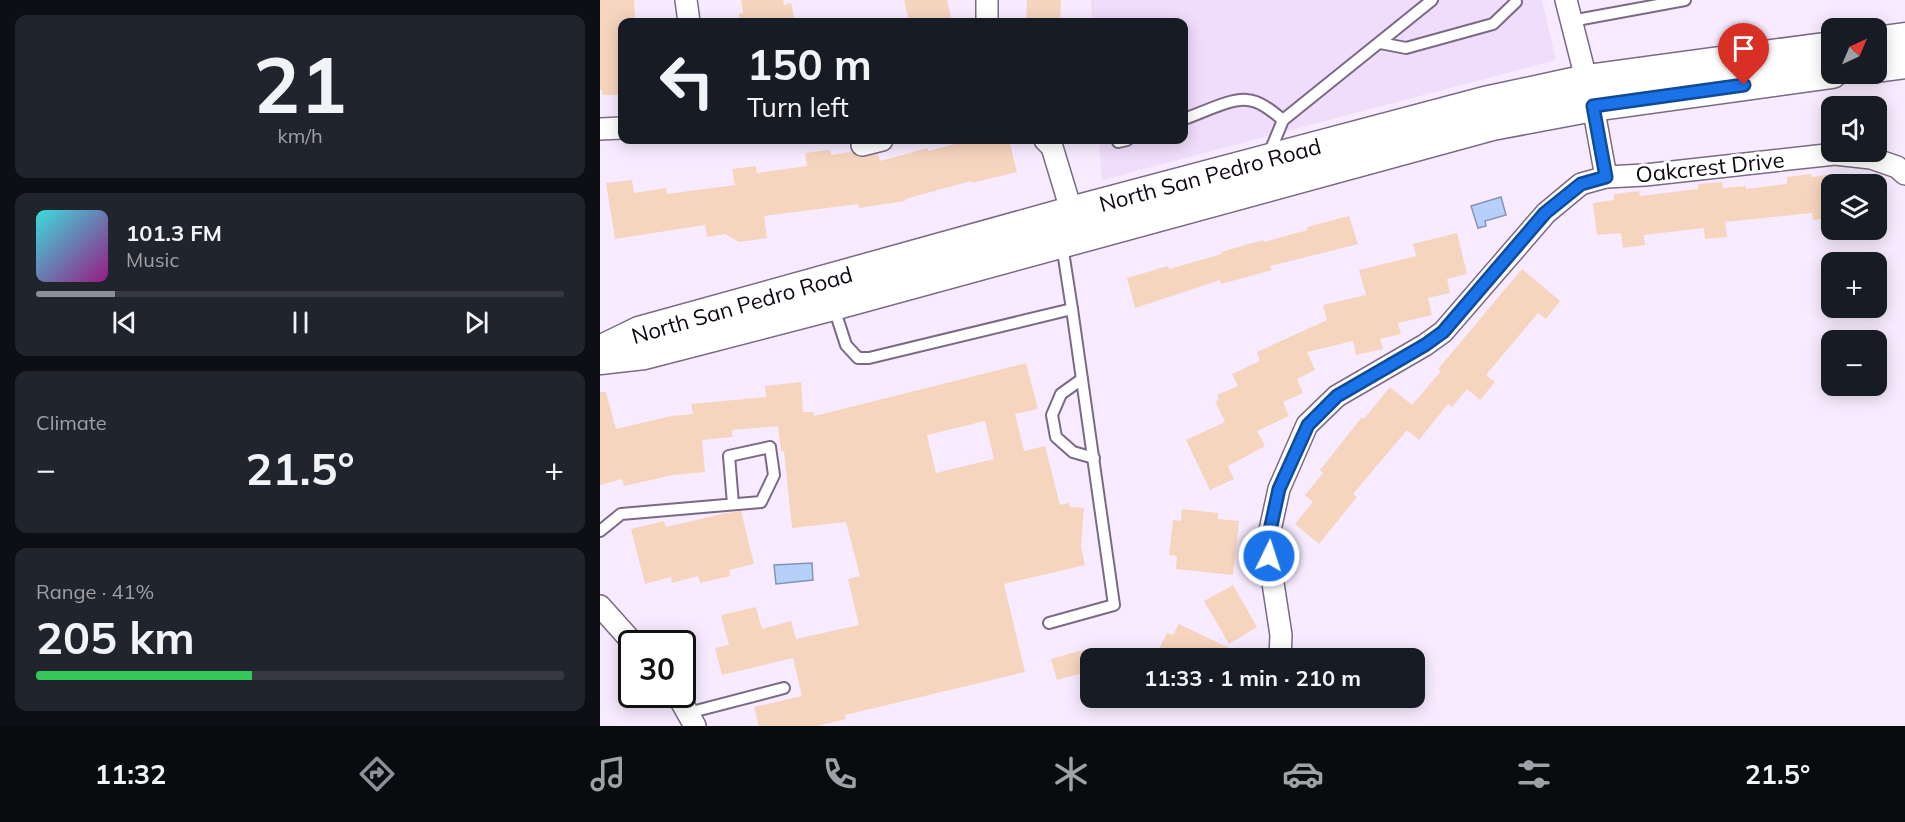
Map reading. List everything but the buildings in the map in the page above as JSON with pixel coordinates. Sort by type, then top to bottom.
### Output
[{"type":"main road","points":[[1887,40],[1905,38]]},
{"type":"main road","name":"North San Pedro Road","points":[[600,351],[639,332],[1071,231],[1492,125],[1590,93],[1821,49]]},
{"type":"main road","points":[[1887,65],[1905,63]]},
{"type":"main road","name":"North San Pedro Road","points":[[600,359],[644,354],[833,305],[1071,231],[1266,160],[1485,102],[1821,74]]},
{"type":"street","points":[[686,0],[688,18]]},
{"type":"street","points":[[987,0],[987,18]]},
{"type":"street","points":[[1566,0],[1590,93],[1606,177]]},
{"type":"street","points":[[600,129],[618,128]]},
{"type":"street","points":[[1049,144],[1052,147],[1071,231]]},
{"type":"street","name":"Oakcrest Drive","points":[[1280,648],[1281,635],[1267,544],[1279,489],[1308,425],[1337,396],[1425,345],[1443,332],[1545,213],[1581,184],[1606,177],[1645,175],[1834,154],[1871,158],[1897,167],[1905,174]]},
{"type":"street","points":[[600,606],[621,630]]},
{"type":"lane","points":[[1266,160],[1283,120],[1432,0]]},
{"type":"lane","points":[[1571,21],[1685,0]]},
{"type":"lane","points":[[1380,43],[1406,48],[1493,24],[1518,1]]},
{"type":"lane","points":[[1188,118],[1235,101],[1247,100],[1266,107],[1283,120]]},
{"type":"lane","points":[[1049,623],[1114,605],[1072,309],[1071,231]]},
{"type":"lane","points":[[833,305],[846,345],[858,358],[869,358],[1072,309]]},
{"type":"lane","points":[[1082,379],[1061,394],[1052,415],[1056,437],[1073,452],[1094,458]]},
{"type":"lane","points":[[600,531],[621,514],[733,504],[761,501],[774,475],[770,447],[729,456],[733,504]]},
{"type":"lane","points":[[687,711],[784,688]]},
{"type":"shaded area","points":[[1091,0],[1542,0],[1556,60],[1102,180],[1099,144],[1188,144],[1188,18],[1092,18]]},
{"type":"water","points":[[1501,197],[1506,215],[1485,221],[1486,226],[1478,228],[1471,206]]},
{"type":"water","points":[[812,563],[813,580],[776,584],[774,565]]},
{"type":"route","points":[[1269,556],[1267,544],[1279,489],[1308,425],[1337,396],[1425,345],[1443,332],[1545,213],[1581,184],[1606,177],[1593,106],[1744,85]]}]
